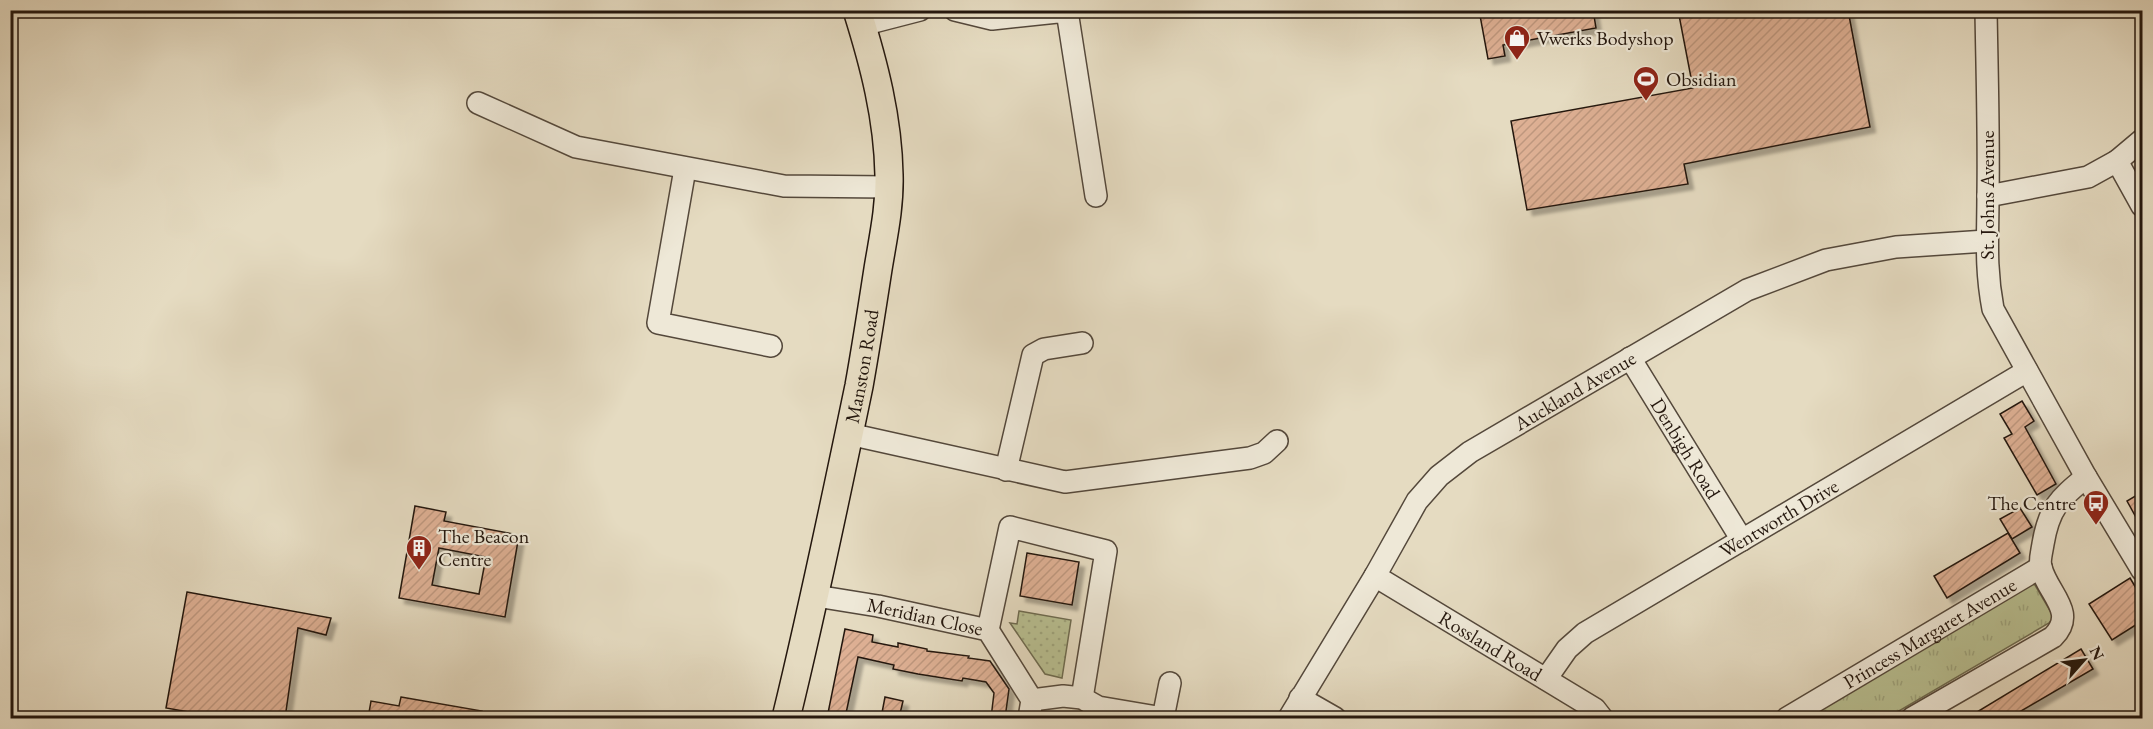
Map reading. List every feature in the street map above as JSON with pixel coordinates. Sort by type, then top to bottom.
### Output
[{"type":"main road","name":"Manston Road","points":[[786,718],[816,596],[869,335],[888,207],[889,187],[883,111],[877,79],[860,18]]},
{"type":"street","points":[[860,18],[920,10]]},
{"type":"street","points":[[955,10],[992,20],[1067,11],[1096,195]]},
{"type":"street","name":"St. Johns Avenue","points":[[1986,10],[1988,196],[1986,241],[1987,280],[1993,309],[2086,477],[2142,570]]},
{"type":"street","points":[[478,103],[576,147],[784,186],[889,187]]},
{"type":"street","points":[[1988,196],[2088,177],[2117,161],[2142,140]]},
{"type":"street","points":[[2117,161],[2142,206]]},
{"type":"street","points":[[685,169],[658,323],[771,346]]},
{"type":"street","name":"Auckland Avenue","points":[[1289,718],[1375,576],[1417,501],[1439,476],[1470,452],[1747,290],[1800,268],[1826,260],[1896,247],[1986,241]]},
{"type":"street","points":[[1006,470],[1034,355],[1044,349],[1082,343]]},
{"type":"street","name":"Denbigh Road","points":[[1630,358],[1742,540]]},
{"type":"street","name":"Wentworth Drive","points":[[1546,679],[1567,649],[1585,633],[2027,371]]},
{"type":"street","points":[[849,434],[1065,482],[1250,458],[1264,453],[1277,441]]},
{"type":"street","points":[[1912,718],[2053,637],[2061,629],[2063,622],[2059,602],[2041,567],[2045,530],[2050,514],[2059,501],[2086,477]]},
{"type":"street","points":[[988,630],[1010,526],[1106,551],[1082,698]]},
{"type":"street","name":"Princess Margaret Avenue","points":[[1787,718],[2041,567]]},
{"type":"street","name":"Rossland Road","points":[[1375,576],[1595,709],[1602,718]]},
{"type":"street","name":"Meridian Close","points":[[816,596],[879,606],[988,630],[1030,709],[1063,696],[1082,698],[1098,706],[1163,718],[1170,682]]},
{"type":"street","points":[[1300,699],[1335,718]]},
{"type":"green space","points":[[2031,583],[2035,585],[2052,614],[2053,618],[2049,623],[1887,718],[1794,718]]},
{"type":"green space","points":[[1019,611],[1071,620],[1062,678],[1045,674],[1010,623],[1017,624]]},
{"type":"building","points":[[1479,10],[1593,10],[1596,28],[1503,45],[1505,56],[1488,59]]},
{"type":"building","points":[[1678,10],[1848,10],[1870,127],[1684,164],[1688,184],[1527,210],[1511,121],[1693,88]]},
{"type":"building","points":[[2022,401],[2034,421],[2025,427],[2056,484],[2037,495],[2004,438],[2012,434],[2000,414]]},
{"type":"building","points":[[2142,492],[2142,528],[2127,501]]},
{"type":"building","name":"The Beacon Centre","points":[[415,506],[446,512],[444,521],[519,535],[505,617],[399,598]],"holes":[[[439,548],[486,557],[479,594],[432,585]]]},
{"type":"building","points":[[2020,508],[2032,527],[2012,539],[2000,519]]},
{"type":"building","points":[[2008,533],[2020,553],[1947,598],[1934,576]]},
{"type":"building","points":[[1027,553],[1079,562],[1072,605],[1020,596]]},
{"type":"building","points":[[2130,578],[2142,598],[2142,621],[2112,640],[2089,604]]},
{"type":"building","points":[[187,592],[331,618],[326,635],[298,628],[285,718],[223,718],[166,708]]},
{"type":"building","points":[[845,629],[873,635],[872,642],[898,647],[898,643],[927,649],[927,651],[990,661],[1009,689],[1005,718],[991,718],[994,693],[986,682],[963,678],[962,681],[918,674],[893,669],[894,665],[858,657],[845,718],[827,718]]},
{"type":"building","points":[[2081,649],[2093,669],[2009,718],[1967,718]]},
{"type":"building","points":[[401,697],[482,711],[481,718],[368,718],[371,701],[399,706]]},
{"type":"building","points":[[885,697],[903,701],[899,718],[881,718]]},
{"type":"place","name":"Vwerks Bodyshop","points":[[1517,61]]},
{"type":"place","name":"Obsidian","points":[[1646,102]]},
{"type":"place","name":"The Centre","points":[[2096,526]]},
{"type":"place","name":"The Beacon Centre","points":[[419,571]]}]
